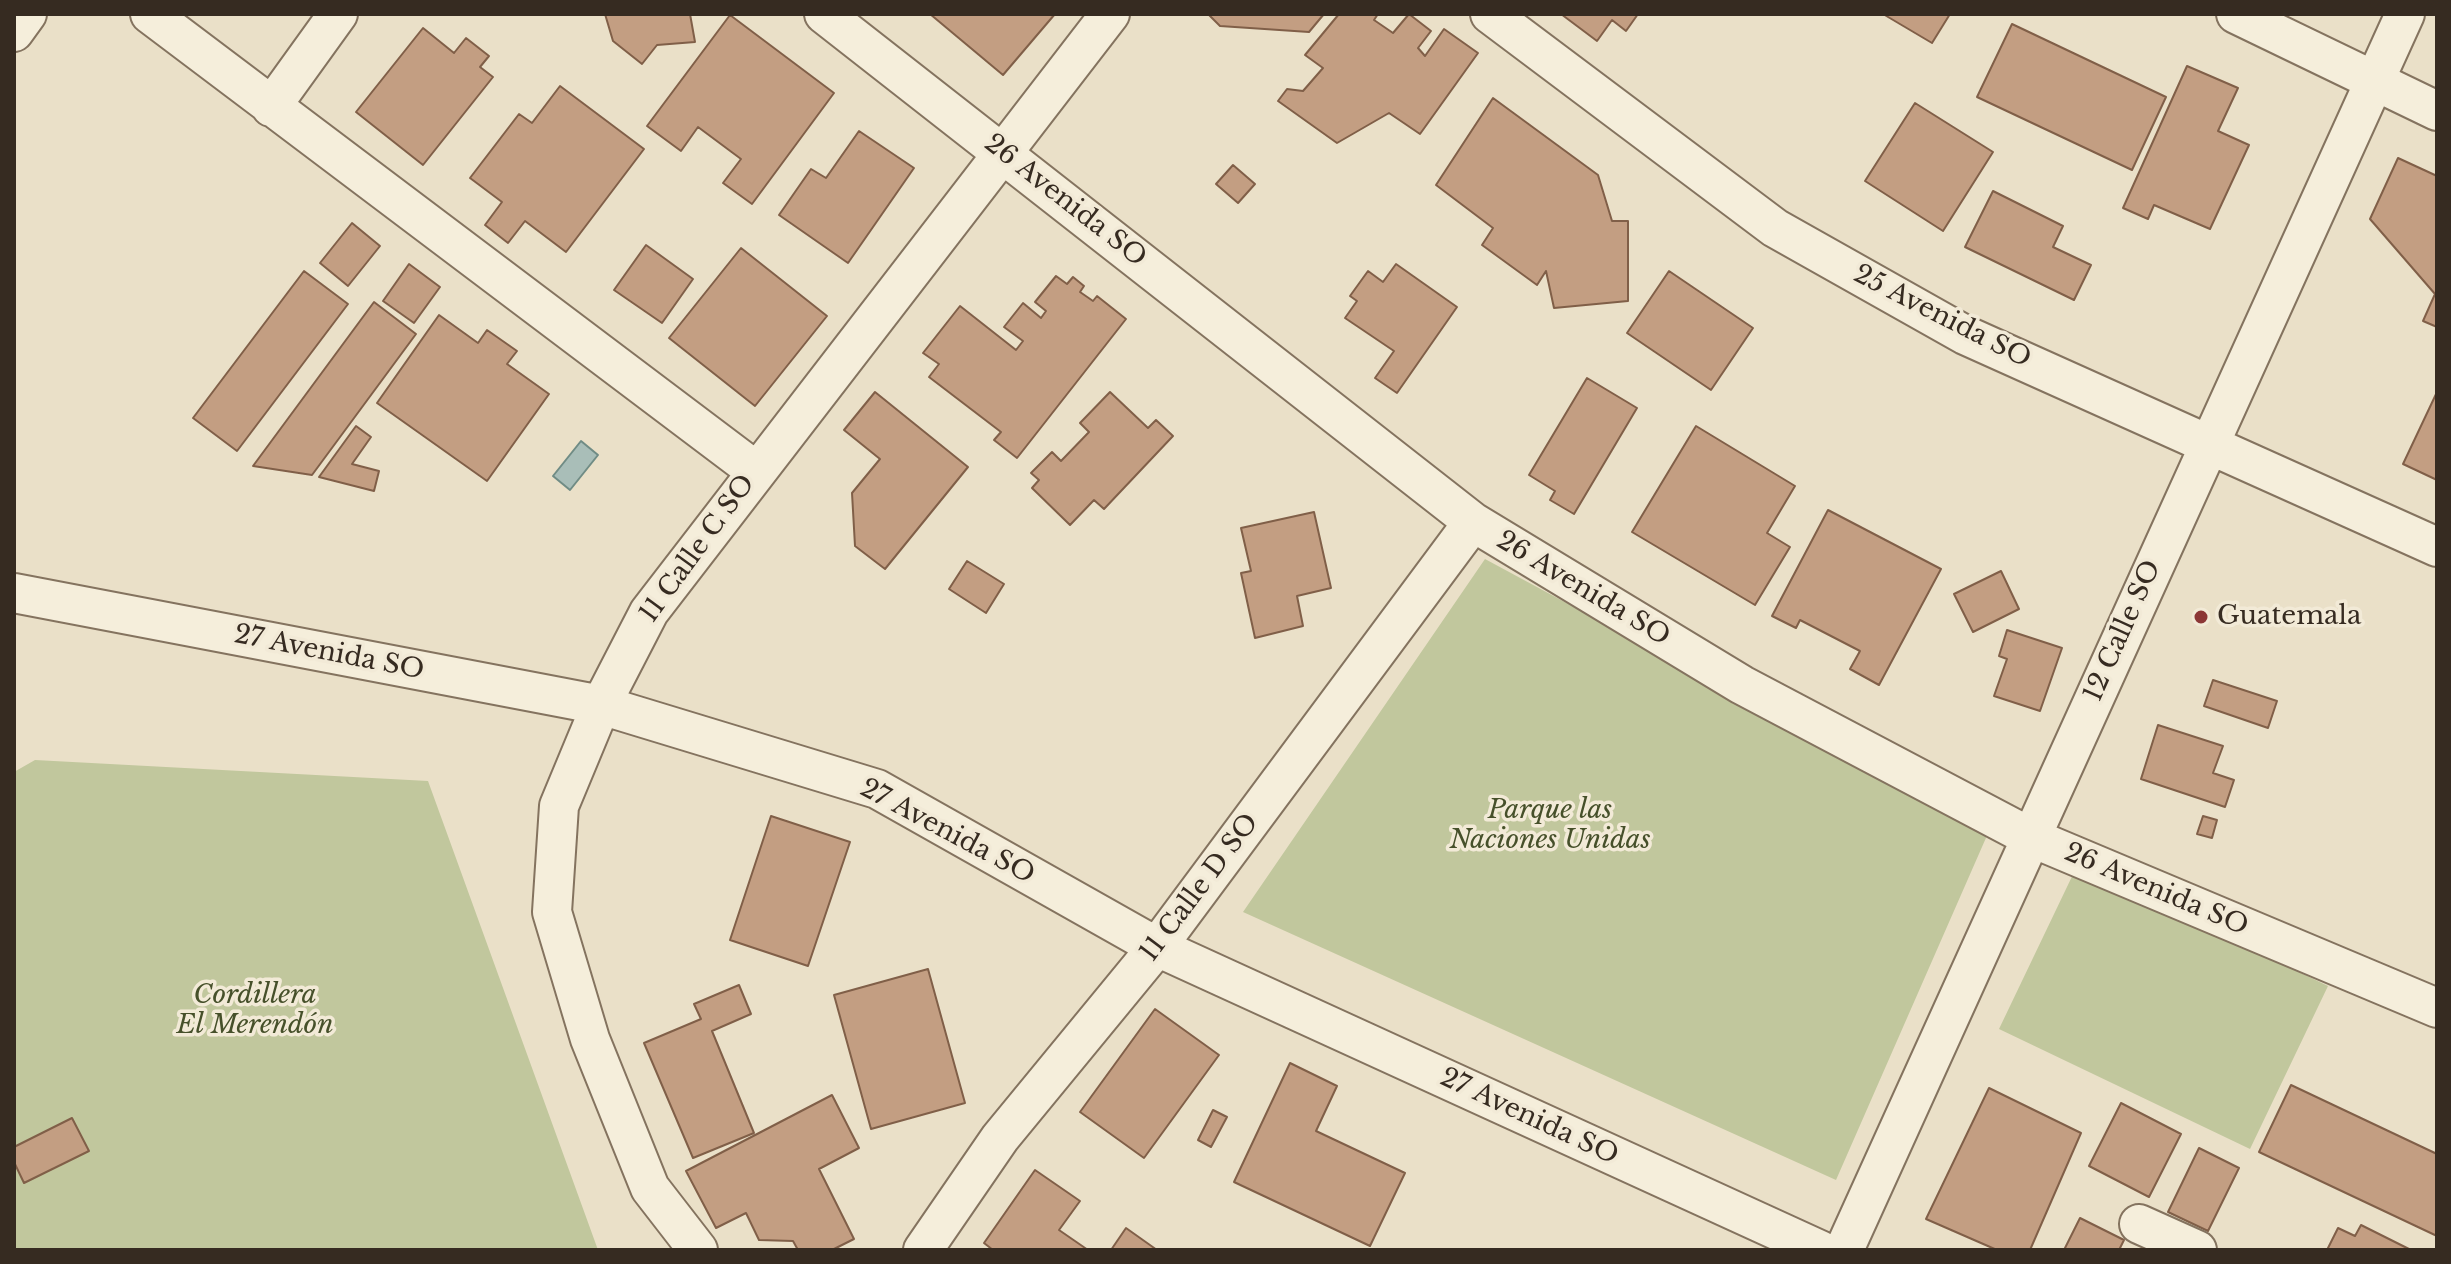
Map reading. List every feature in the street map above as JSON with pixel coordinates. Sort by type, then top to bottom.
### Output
[{"type":"street","points":[[14,32],[27,14]]},
{"type":"street","points":[[150,14],[756,471]]},
{"type":"street","points":[[271,107],[338,14]]},
{"type":"street","name":"26 Avenida SO","points":[[824,14],[1473,522],[1742,685],[2030,837],[2437,1008]]},
{"type":"street","name":"11 Calle C SO","points":[[698,1250],[650,1188],[590,1039],[552,912],[559,806],[601,705],[649,612],[1110,14]]},
{"type":"street","name":"25 Avenida SO","points":[[1490,14],[1775,228],[1965,335],[2437,547]]},
{"type":"street","points":[[2236,14],[2437,111]]},
{"type":"street","name":"12 Calle SO","points":[[1844,1250],[2405,14]]},
{"type":"street","name":"11 Calle D SO","points":[[923,1250],[1000,1138],[1157,947],[1473,522]]},
{"type":"street","name":"27 Avenida SO","points":[[14,593],[601,705],[877,789],[1157,947],[1820,1250]]},
{"type":"street","points":[[2139,1224],[2197,1250]]},
{"type":"green space","name":"Parque las Naciones Unidas","points":[[1485,559],[1989,831],[1836,1180],[1243,912]]},
{"type":"green space","name":"Cordillera El Merendón","points":[[35,760],[428,781],[598,1250],[14,1250],[14,772]]},
{"type":"green space","points":[[2077,866],[2328,986],[2250,1149],[1999,1029]]},
{"type":"water","points":[[581,441],[598,455],[570,490],[553,476]]},
{"type":"building","points":[[605,14],[690,14],[695,42],[657,45],[642,64],[613,41]]},
{"type":"building","points":[[930,14],[1055,14],[1003,75]]},
{"type":"building","points":[[1208,14],[1324,14],[1309,32],[1220,26]]},
{"type":"building","points":[[1339,14],[1378,14],[1374,20],[1393,33],[1409,14],[1431,31],[1418,48],[1425,56],[1444,29],[1478,53],[1420,134],[1389,113],[1337,143],[1278,101],[1287,89],[1303,91],[1323,68],[1305,55]]},
{"type":"building","points":[[1561,14],[1638,14],[1626,31],[1612,20],[1597,41]]},
{"type":"building","points":[[1883,14],[1950,14],[1932,43]]},
{"type":"building","points":[[730,15],[834,93],[752,204],[723,183],[741,159],[698,127],[681,151],[647,126]]},
{"type":"building","points":[[2012,24],[2166,97],[2132,170],[1977,97]]},
{"type":"building","points":[[423,28],[454,53],[466,38],[489,56],[480,67],[493,77],[423,165],[356,112]]},
{"type":"building","points":[[2187,66],[2238,88],[2218,131],[2249,145],[2210,229],[2154,205],[2148,219],[2123,208]]},
{"type":"building","points":[[560,86],[644,149],[566,252],[525,221],[508,243],[485,225],[502,202],[470,178],[519,114],[532,123]]},
{"type":"building","points":[[1493,98],[1598,175],[1612,221],[1628,221],[1628,301],[1554,308],[1546,271],[1537,285],[1482,245],[1493,228],[1436,185]]},
{"type":"building","points":[[1915,103],[1993,152],[1943,231],[1865,181]]},
{"type":"building","points":[[859,131],[914,168],[848,263],[779,215],[811,169],[826,178]]},
{"type":"building","points":[[2398,158],[2437,176],[2437,327],[2423,321],[2435,294],[2370,219]]},
{"type":"building","points":[[1233,165],[1255,184],[1238,203],[1216,184]]},
{"type":"building","points":[[1993,191],[2063,226],[2053,247],[2091,265],[2074,300],[1965,247]]},
{"type":"building","points":[[352,223],[380,246],[348,286],[320,263]]},
{"type":"building","points":[[646,245],[693,279],[662,323],[614,290]]},
{"type":"building","points":[[741,248],[827,316],[755,406],[669,338]]},
{"type":"building","points":[[409,264],[440,287],[414,323],[383,301]]},
{"type":"building","points":[[1396,264],[1457,307],[1397,393],[1375,378],[1394,351],[1345,318],[1357,301],[1350,296],[1368,271],[1383,282]]},
{"type":"building","points":[[304,271],[348,304],[237,451],[193,418]]},
{"type":"building","points":[[1669,271],[1753,328],[1711,390],[1627,333]]},
{"type":"building","points":[[1056,276],[1067,284],[1073,277],[1084,286],[1080,292],[1093,301],[1097,296],[1126,319],[1017,458],[994,440],[1001,432],[929,377],[939,364],[923,353],[960,306],[1016,350],[1023,341],[1004,327],[1023,303],[1041,318],[1046,311],[1035,302]]},
{"type":"building","points":[[374,302],[416,334],[312,475],[253,466]]},
{"type":"building","points":[[439,315],[478,343],[487,330],[517,351],[507,364],[549,394],[487,481],[377,403]]},
{"type":"building","points":[[1587,378],[1637,408],[1574,514],[1550,500],[1555,491],[1529,475]]},
{"type":"building","points":[[875,392],[968,467],[885,569],[855,546],[852,493],[880,459],[844,430]]},
{"type":"building","points":[[1110,392],[1148,428],[1156,420],[1173,436],[1104,509],[1094,500],[1070,525],[1032,488],[1039,480],[1031,473],[1052,452],[1061,461],[1089,432],[1080,423]]},
{"type":"building","points":[[2437,392],[2437,480],[2403,464]]},
{"type":"building","points":[[356,426],[371,437],[352,464],[379,471],[374,491],[319,477]]},
{"type":"building","points":[[1696,426],[1795,486],[1767,533],[1790,547],[1755,605],[1632,532]]},
{"type":"building","points":[[1828,510],[1941,569],[1879,685],[1850,669],[1860,651],[1800,620],[1796,628],[1772,616]]},
{"type":"building","points":[[1314,512],[1331,588],[1297,596],[1303,626],[1255,638],[1241,573],[1251,571],[1241,528]]},
{"type":"building","points":[[967,561],[1004,584],[986,613],[949,589]]},
{"type":"building","points":[[2001,571],[2019,609],[1973,632],[1954,594]]},
{"type":"building","points":[[2007,630],[2062,648],[2040,711],[1994,696],[2007,659],[1999,656]]},
{"type":"building","points":[[2213,680],[2277,701],[2268,728],[2204,706]]},
{"type":"building","points":[[2158,725],[2223,746],[2213,773],[2234,780],[2225,807],[2141,779]]},
{"type":"building","points":[[771,816],[850,842],[808,966],[730,940]]},
{"type":"building","points":[[2203,816],[2217,820],[2212,838],[2197,834]]},
{"type":"building","points":[[928,969],[965,1103],[871,1129],[834,995]]},
{"type":"building","points":[[739,985],[751,1014],[712,1031],[754,1133],[693,1158],[644,1043],[701,1019],[694,1004]]},
{"type":"building","points":[[1155,1009],[1219,1055],[1144,1158],[1080,1112]]},
{"type":"building","points":[[1290,1063],[1337,1086],[1316,1131],[1405,1173],[1370,1246],[1234,1182]]},
{"type":"building","points":[[2291,1085],[2437,1154],[2437,1236],[2259,1152]]},
{"type":"building","points":[[1989,1088],[2081,1133],[2030,1250],[1997,1250],[1926,1219]]},
{"type":"building","points":[[832,1095],[859,1148],[819,1169],[854,1239],[832,1250],[798,1250],[793,1241],[759,1240],[746,1213],[716,1228],[686,1171]]},
{"type":"building","points":[[2121,1103],[2181,1134],[2149,1197],[2089,1166]]},
{"type":"building","points":[[1213,1110],[1227,1117],[1211,1147],[1198,1140]]},
{"type":"building","points":[[72,1118],[89,1151],[24,1183],[14,1162],[14,1147]]},
{"type":"building","points":[[2199,1148],[2239,1168],[2208,1231],[2168,1212]]},
{"type":"building","points":[[1035,1170],[1080,1201],[1059,1230],[1088,1250],[993,1250],[984,1243]]},
{"type":"building","points":[[2080,1218],[2124,1240],[2119,1250],[2064,1250]]},
{"type":"building","points":[[2361,1225],[2409,1249],[2327,1250],[2338,1228],[2355,1236]]},
{"type":"building","points":[[1126,1228],[1157,1250],[1111,1250]]},
{"type":"place","name":"Guatemala","points":[[2201,617]]}]
